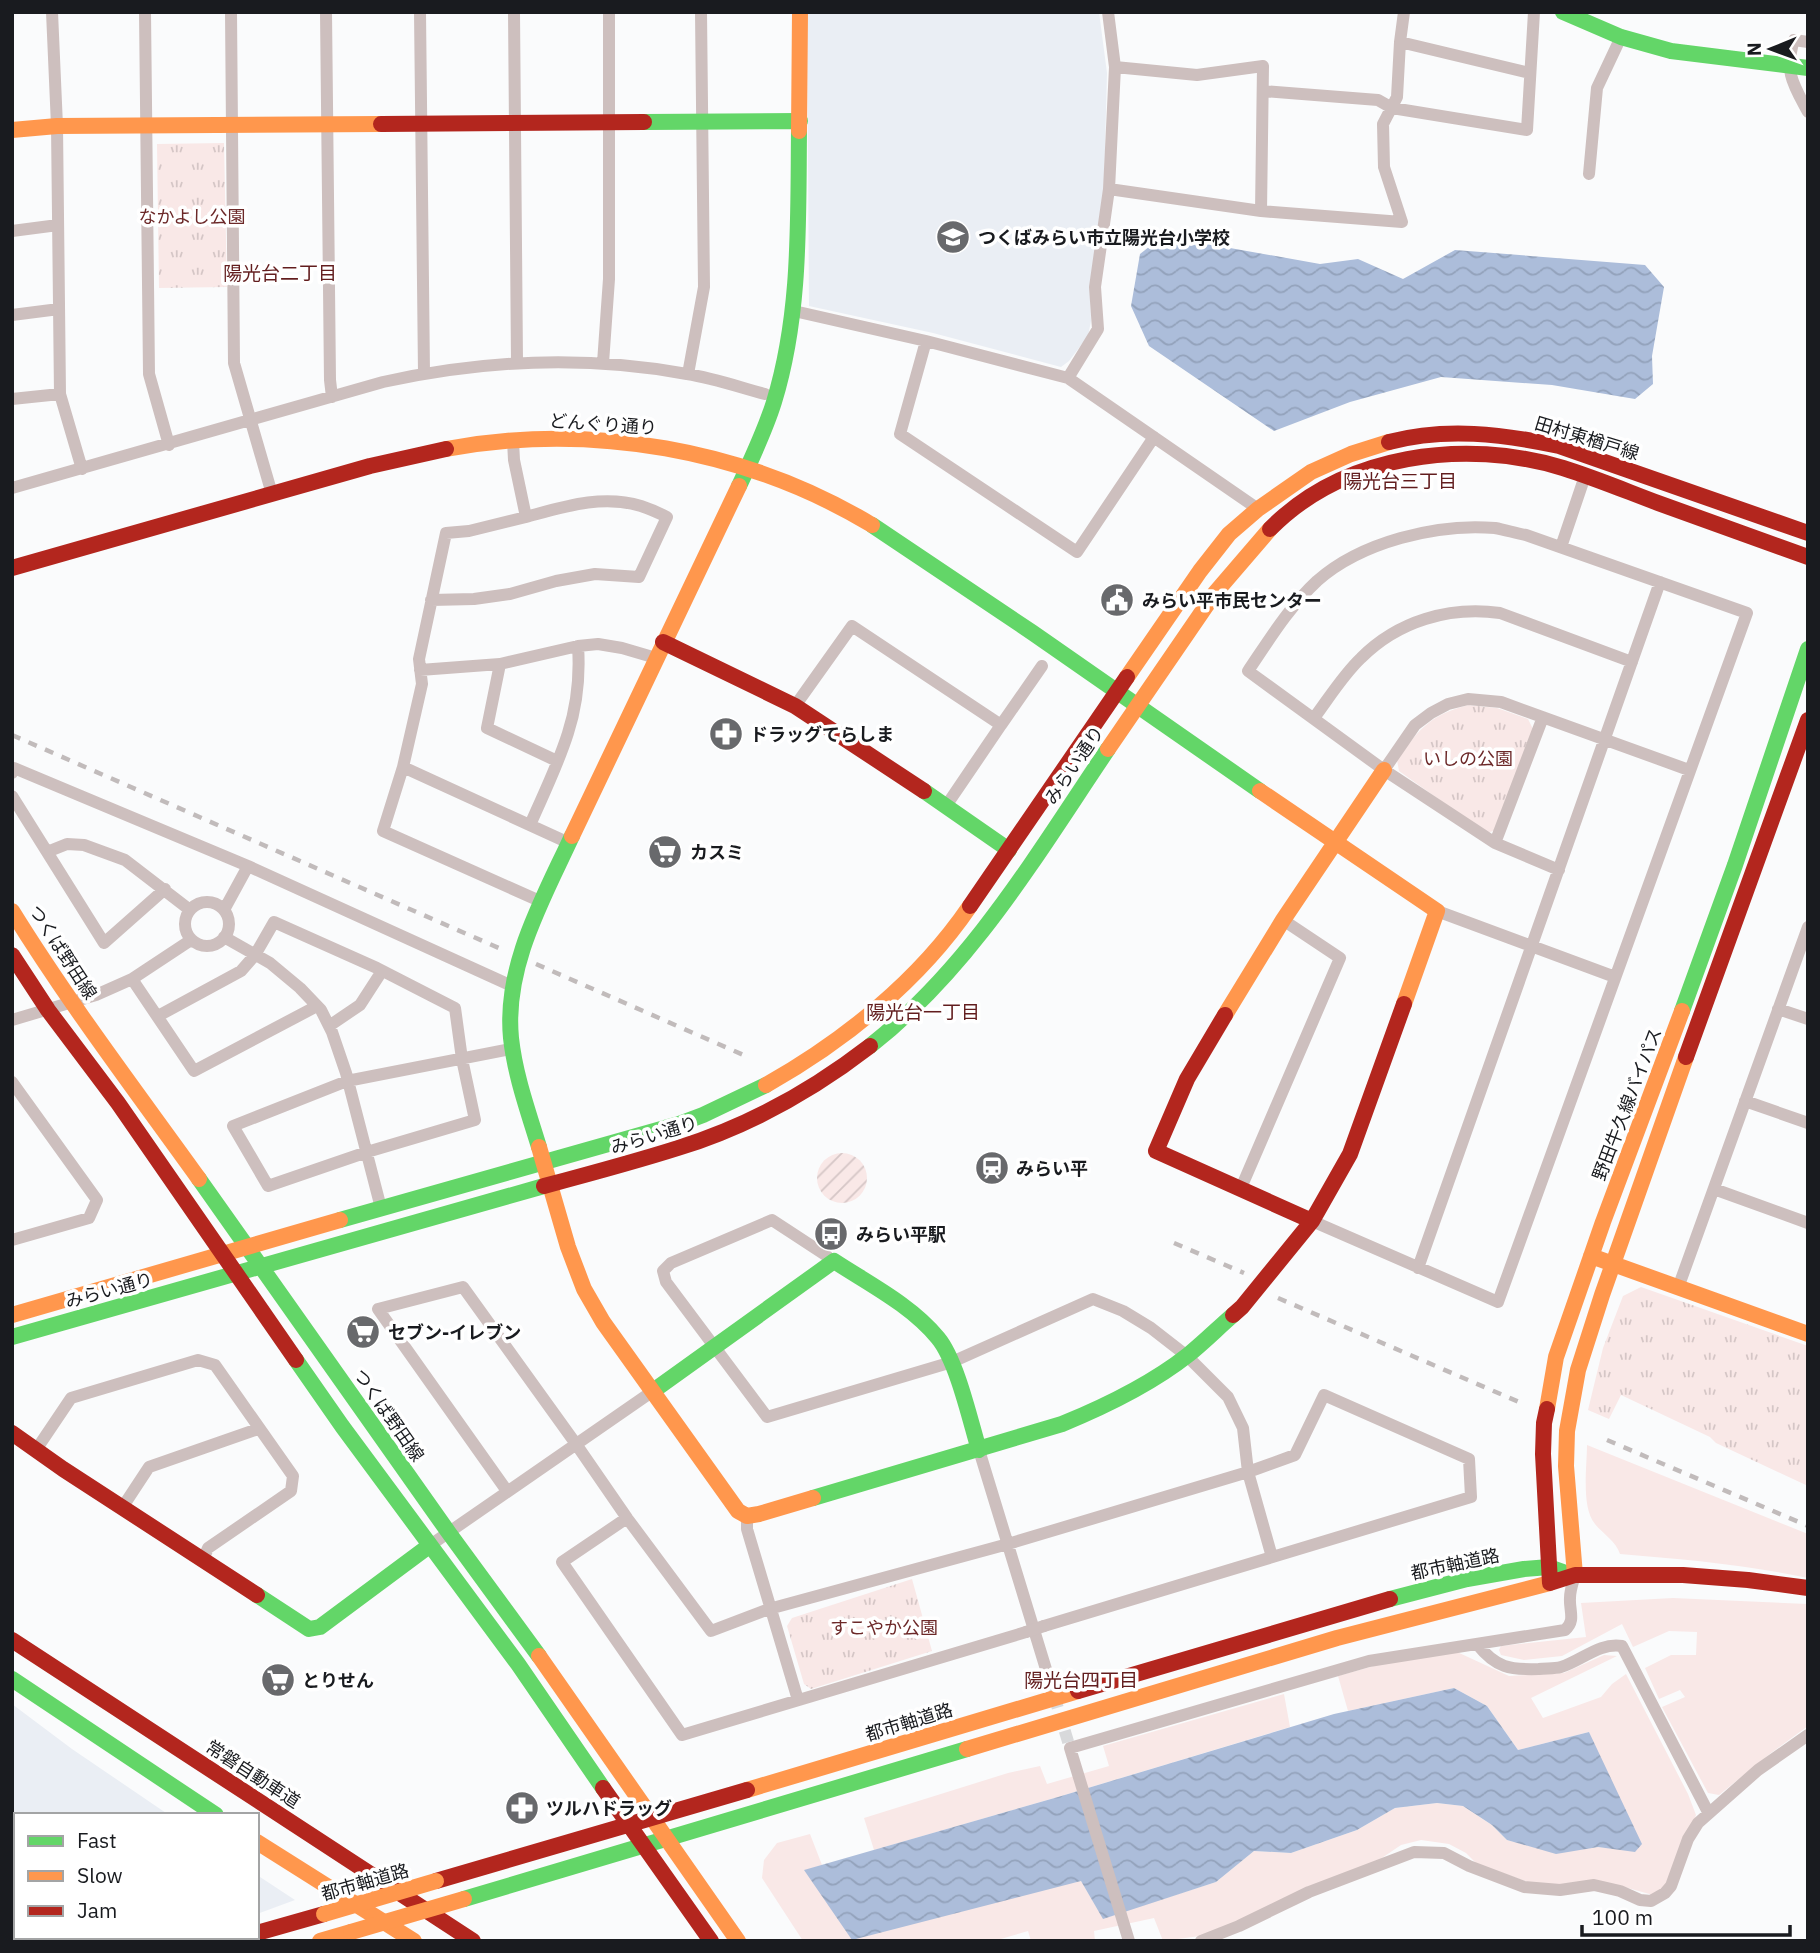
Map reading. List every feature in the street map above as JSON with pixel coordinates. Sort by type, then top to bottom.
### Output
[{"type":"main road","points":[[800,12],[797,272],[794,311],[775,396],[759,441],[526,937],[509,1007],[511,1049],[517,1073],[549,1186],[584,1289],[603,1322],[738,1511],[747,1516],[760,1514],[1062,1424],[1097,1410],[1134,1390],[1187,1356],[1242,1307],[1312,1221],[1350,1154],[1437,911]]},
{"type":"main road","points":[[1563,12],[1621,37],[1671,51],[1808,68]]},
{"type":"main road","points":[[12,130],[57,126],[232,124],[800,121]]},
{"type":"main road","name":"田村東楢戸線","points":[[1118,691],[1200,571],[1229,534],[1258,509],[1311,472],[1351,454],[1392,441],[1430,435],[1479,433],[1516,436],[1559,446],[1808,533]]},
{"type":"main road","name":"どんぐり通り","points":[[12,568],[272,494],[421,454],[464,446],[513,440],[584,439],[636,443],[698,454],[787,483],[838,505],[887,534],[1118,691],[1334,843],[1437,911]]},
{"type":"main road","name":"田村東楢戸線","points":[[1138,705],[1215,593],[1267,531],[1297,505],[1328,486],[1357,473],[1393,462],[1457,453],[1536,461],[1585,476],[1808,557]]},
{"type":"main road","points":[[663,642],[794,706],[889,767],[1009,850]]},
{"type":"main road","name":"野田牛久線バイパス","points":[[1550,1575],[1542,1454],[1544,1423],[1556,1357],[1730,878],[1808,649]]},
{"type":"main road","name":"みらい通り","points":[[12,1315],[679,1124],[749,1094],[810,1058],[880,1005],[919,967],[963,916],[1118,691]]},
{"type":"main road","name":"みらい通り","points":[[12,1337],[679,1149],[751,1120],[790,1100],[886,1034],[936,987],[986,928],[1138,705]]},
{"type":"main road","points":[[1575,1575],[1566,1466],[1567,1431],[1578,1370],[1711,986],[1808,720]]},
{"type":"main road","points":[[1312,1221],[1156,1151],[1187,1079],[1283,920],[1384,770]]},
{"type":"main road","name":"つくば野田線","points":[[12,911],[72,1002],[553,1675],[738,1941]]},
{"type":"main road","points":[[12,955],[342,1426],[518,1664],[711,1941]]},
{"type":"main road","points":[[1591,1256],[1808,1334]]},
{"type":"main road","points":[[653,1391],[831,1262],[841,1265],[907,1310],[939,1339],[952,1362],[979,1450]]},
{"type":"main road","points":[[12,1433],[309,1629],[320,1626],[429,1546]]},
{"type":"main road","name":"都市軸道路","points":[[259,1932],[1399,1596],[1467,1579],[1524,1569],[1550,1575],[1683,1575],[1808,1588]]},
{"type":"main road","name":"都市軸道路","points":[[320,1941],[1550,1575]]},
{"type":"main road","name":"常磐自動車道","points":[[12,1640],[472,1941]]},
{"type":"main road","points":[[12,1679],[213,1813]]},
{"type":"main road","points":[[259,1843],[414,1941]]},
{"type":"street","points":[[52,12],[57,126],[60,394],[82,469]]},
{"type":"street","points":[[145,12],[149,374],[169,445]]},
{"type":"street","points":[[231,12],[234,363],[272,494]]},
{"type":"street","points":[[326,12],[332,397]]},
{"type":"street","points":[[420,12],[424,373]]},
{"type":"street","points":[[514,12],[517,362]]},
{"type":"street","points":[[603,363],[608,279],[609,12]]},
{"type":"street","points":[[688,374],[704,287],[701,12]]},
{"type":"street","points":[[1068,378],[1098,329],[1095,287],[1110,189],[1115,67],[1108,12]]},
{"type":"street","points":[[1110,189],[1261,211],[1402,222],[1384,167],[1383,124],[1397,97],[1404,12]]},
{"type":"street","points":[[1262,91],[1378,100],[1391,108],[1527,130],[1534,12]]},
{"type":"street","points":[[1589,174],[1597,88],[1621,37]]},
{"type":"street","points":[[1808,42],[1794,40],[1788,65],[1794,89],[1804,94],[1808,113]]},
{"type":"street","points":[[1400,42],[1530,73]]},
{"type":"street","points":[[1115,67],[1197,75],[1263,66],[1261,211]]},
{"type":"street","points":[[12,231],[58,225]]},
{"type":"street","points":[[12,315],[59,309]]},
{"type":"street","points":[[794,311],[926,341],[1068,378],[1258,509]]},
{"type":"street","points":[[926,341],[900,434],[1077,552],[1154,437]]},
{"type":"street","points":[[12,488],[383,382],[424,373],[517,362],[603,363],[688,374],[765,394]]},
{"type":"street","points":[[12,399],[60,394]]},
{"type":"street","points":[[513,440],[514,460],[526,517]]},
{"type":"street","points":[[1561,547],[1585,476]]},
{"type":"street","points":[[431,600],[498,596],[559,580],[595,574],[639,577],[667,517],[641,506],[598,501],[469,531],[446,533],[431,600],[419,659],[422,684],[403,767],[383,831],[542,901]]},
{"type":"street","points":[[1312,1221],[1498,1302],[1747,613],[1561,547],[1496,528],[1454,528],[1414,534],[1378,546],[1349,560],[1318,581],[1284,619],[1248,671],[1384,770],[1495,843],[1559,870]]},
{"type":"street","points":[[1418,1268],[1660,582]]},
{"type":"street","points":[[1314,718],[1360,658],[1387,636],[1412,623],[1445,613],[1482,611],[1500,614],[1632,662]]},
{"type":"street","points":[[794,706],[852,626],[1001,725]]},
{"type":"street","points":[[420,670],[500,664],[578,646],[622,648],[656,657]]},
{"type":"street","points":[[530,825],[569,732],[577,694],[578,646]]},
{"type":"street","points":[[500,664],[487,728],[557,761]]},
{"type":"street","points":[[946,806],[1042,666]]},
{"type":"street","points":[[1384,770],[1415,725],[1448,704],[1468,699],[1501,702],[1689,770]]},
{"type":"street","points":[[1495,843],[1543,717]]},
{"type":"street","points":[[403,767],[569,843]]},
{"type":"street","points":[[12,772],[14,768],[248,866],[512,986]]},
{"type":"street","points":[[12,796],[104,943],[165,889]]},
{"type":"street","points":[[47,852],[67,844],[85,845],[125,860],[190,910]]},
{"type":"street","points":[[223,910],[248,866]]},
{"type":"street","points":[[203,902],[218,905],[229,924],[225,937],[212,946],[204,946],[191,940],[185,928],[190,910],[203,902]]},
{"type":"street","points":[[1437,911],[1615,977]]},
{"type":"street","points":[[1241,1188],[1340,958],[1283,920]]},
{"type":"street","points":[[158,1016],[241,971],[255,955],[274,922],[455,1008],[462,1059],[475,1119],[268,1186],[233,1126],[347,1081],[462,1059],[511,1049]]},
{"type":"street","points":[[1678,1288],[1808,927]]},
{"type":"street","points":[[225,937],[270,963],[321,1010],[347,1081],[382,1208]]},
{"type":"street","points":[[12,1020],[96,995],[132,979],[191,940]]},
{"type":"street","points":[[329,1026],[360,1005],[382,971]]},
{"type":"street","points":[[132,979],[194,1072],[317,1006]]},
{"type":"street","points":[[1778,1009],[1808,1019]]},
{"type":"street","points":[[12,1082],[97,1200],[89,1218],[12,1240]]},
{"type":"street","points":[[1745,1101],[1808,1123]]},
{"type":"street","points":[[1714,1189],[1808,1223]]},
{"type":"street","points":[[831,1262],[827,1256],[772,1220],[670,1263],[663,1270],[666,1282],[767,1417],[952,1362],[1093,1299],[1123,1311],[1152,1328],[1187,1356],[1228,1397],[1243,1428],[1248,1472],[1272,1557]]},
{"type":"street","points":[[507,1491],[378,1309],[463,1287],[711,1631],[769,1609],[1008,1544],[1248,1472],[1295,1455],[1324,1395],[1469,1459],[1471,1497],[682,1735],[562,1562],[627,1518]]},
{"type":"street","points":[[36,1450],[71,1398],[198,1360],[215,1365],[293,1476],[291,1491],[208,1548],[204,1560]]},
{"type":"street","points":[[429,1546],[653,1391]]},
{"type":"street","points":[[122,1508],[149,1467],[258,1429]]},
{"type":"street","points":[[979,1450],[1049,1679]]},
{"type":"street","points":[[747,1516],[747,1529],[769,1609],[798,1700]]},
{"type":"street","points":[[1129,1941],[1070,1748],[1369,1661],[1565,1630],[1572,1621],[1570,1598],[1575,1575]]},
{"type":"street","points":[[1477,1644],[1489,1659],[1515,1670],[1559,1668],[1614,1644],[1622,1646],[1708,1812]]},
{"type":"street","points":[[1202,1941],[1309,1892],[1414,1852],[1444,1853],[1524,1888],[1560,1890],[1594,1885],[1651,1901],[1671,1886],[1688,1839],[1698,1822],[1758,1770],[1808,1735]]},
{"type":"shaded area","name":"つくばみらい市立陽光台小学校","points":[[807,12],[1099,12],[1107,73],[1104,186],[1090,289],[1091,321],[1088,336],[1061,367],[933,333],[809,306]]},
{"type":"shaded area","points":[[12,1704],[166,1813],[14,1813],[14,1939],[162,1939],[12,1941]]},
{"type":"shaded area","points":[[259,1876],[295,1900],[259,1913]]},
{"type":"green space","name":"なかよし公園","points":[[224,143],[227,287],[159,288],[157,144]]},
{"type":"green space","name":"いしの公園","points":[[1468,705],[1497,708],[1528,719],[1533,729],[1497,830],[1486,833],[1399,771],[1397,760],[1426,725],[1444,713]]},
{"type":"green space","points":[[842,1153],[859,1161],[867,1178],[859,1195],[842,1203],[825,1195],[817,1178],[825,1161]]},
{"type":"green space","points":[[1641,1287],[1808,1346],[1808,1486],[1621,1395],[1609,1419],[1588,1410],[1603,1348],[1623,1296]]},
{"type":"green space","points":[[1587,1445],[1808,1534],[1808,1578],[1714,1563],[1620,1554],[1612,1541],[1595,1524],[1588,1508]]},
{"type":"green space","name":"すこやか公園","points":[[912,1579],[932,1651],[811,1689],[804,1684],[787,1626],[792,1618]]},
{"type":"green space","points":[[1673,1598],[1808,1604],[1808,1726],[1719,1795],[1708,1793],[1662,1707],[1685,1697],[1680,1690],[1659,1699],[1645,1668],[1671,1655],[1696,1655],[1697,1632],[1669,1631],[1633,1647],[1622,1624],[1562,1656],[1524,1660],[1501,1655],[1499,1650],[1501,1646],[1586,1637],[1581,1603]]},
{"type":"green space","points":[[1455,1651],[1509,1676],[1564,1673],[1604,1655],[1617,1656],[1531,1698],[1543,1718],[1601,1697],[1612,1684],[1626,1674],[1688,1794],[1696,1815],[1668,1887],[1653,1895],[1617,1885],[1556,1886],[1528,1882],[1478,1865],[1466,1853],[1449,1844],[1421,1840],[1401,1845],[1370,1866],[1258,1915],[1200,1936],[1163,1941],[1154,1918],[1094,1931],[1095,1941],[1031,1941],[1028,1931],[994,1941],[803,1941],[762,1878],[764,1860],[777,1843],[810,1834],[822,1865],[804,1871],[1072,1883],[1081,1881],[1103,1918],[1216,1882],[1254,1851],[1291,1853],[1357,1830],[1395,1808],[1437,1803],[1463,1806],[1492,1825],[1507,1840],[1556,1853],[1598,1847],[1635,1851],[1589,1732],[1518,1750],[1487,1706],[1454,1688],[1348,1711],[1338,1676],[1377,1665]]},
{"type":"green space","points":[[1284,1694],[1290,1727],[874,1850],[864,1818],[1008,1773],[1040,1766],[1047,1784],[1109,1766],[1103,1746]]},
{"type":"green space","points":[[12,1816],[14,1875],[12,1875]]},
{"type":"water","points":[[1163,236],[1320,264],[1358,259],[1403,279],[1455,250],[1645,265],[1664,287],[1652,356],[1653,384],[1635,399],[1552,385],[1441,377],[1350,402],[1274,431],[1149,346],[1131,306],[1140,254]]},
{"type":"water","points":[[1454,1688],[1487,1706],[1518,1750],[1589,1732],[1642,1844],[1635,1852],[1598,1847],[1556,1854],[1507,1840],[1492,1825],[1463,1806],[1437,1803],[1395,1808],[1357,1830],[1291,1853],[1254,1851],[1216,1882],[1103,1919],[1081,1881],[852,1940],[804,1870],[1334,1714]]},
{"type":"tunnel","points":[[1049,1679],[1070,1748]]},
{"type":"railway","points":[[12,735],[501,949]]},
{"type":"railway","points":[[536,964],[748,1057]]},
{"type":"railway","points":[[1174,1243],[1244,1273]]},
{"type":"railway","points":[[1278,1298],[1519,1402]]},
{"type":"railway","points":[[1607,1440],[1808,1526]]},
{"type":"traffic: fast","points":[[1563,12],[1621,37],[1671,51],[1808,68]]},
{"type":"traffic: fast","points":[[644,122],[800,121]]},
{"type":"traffic: fast","points":[[739,486],[770,413],[783,369],[789,335],[796,268],[799,131]]},
{"type":"traffic: fast","points":[[872,525],[1260,791]]},
{"type":"traffic: fast","points":[[1682,1011],[1808,649]]},
{"type":"traffic: fast","points":[[870,1046],[906,1015],[971,945],[1028,868],[1108,749]]},
{"type":"traffic: fast","points":[[924,791],[1009,850]]},
{"type":"traffic: fast","points":[[539,1147],[516,1066],[510,1011],[513,985],[528,934],[572,836]]},
{"type":"traffic: fast","points":[[340,1220],[679,1124],[766,1085]]},
{"type":"traffic: fast","points":[[199,1179],[539,1656]]},
{"type":"traffic: fast","points":[[12,1337],[544,1186]]},
{"type":"traffic: fast","points":[[653,1391],[834,1261],[902,1305],[938,1338],[957,1376],[979,1450]]},
{"type":"traffic: fast","points":[[813,1498],[1062,1424],[1127,1394],[1158,1376],[1188,1355],[1233,1315]]},
{"type":"traffic: fast","points":[[296,1360],[518,1664],[603,1788]]},
{"type":"traffic: fast","points":[[257,1595],[309,1629],[320,1627],[429,1546]]},
{"type":"traffic: fast","points":[[1390,1599],[1467,1579],[1524,1569],[1549,1567],[1563,1572]]},
{"type":"traffic: fast","points":[[12,1679],[213,1813]]},
{"type":"traffic: fast","points":[[464,1899],[967,1749]]},
{"type":"traffic: slow","points":[[799,131],[800,12]]},
{"type":"traffic: slow","points":[[12,130],[57,126],[381,124]]},
{"type":"traffic: slow","points":[[446,449],[500,441],[556,439],[611,441],[666,448],[720,460],[773,477],[872,525]]},
{"type":"traffic: slow","points":[[1127,677],[1200,571],[1229,534],[1258,509],[1311,472],[1351,454],[1389,442]]},
{"type":"traffic: slow","points":[[572,836],[739,486]]},
{"type":"traffic: slow","points":[[1108,749],[1215,593],[1270,529]]},
{"type":"traffic: slow","points":[[1225,1015],[1283,920],[1384,770]]},
{"type":"traffic: slow","points":[[1260,791],[1437,911],[1404,1004]]},
{"type":"traffic: slow","points":[[766,1085],[824,1049],[878,1007],[928,959],[970,906]]},
{"type":"traffic: slow","points":[[12,911],[79,1013],[199,1179]]},
{"type":"traffic: slow","points":[[1547,1409],[1556,1357],[1682,1011]]},
{"type":"traffic: slow","points":[[1575,1575],[1566,1466],[1567,1431],[1578,1370],[1686,1057]]},
{"type":"traffic: slow","points":[[539,1147],[568,1247],[584,1289],[603,1322],[738,1511],[747,1516],[759,1514],[813,1498]]},
{"type":"traffic: slow","points":[[12,1315],[340,1220]]},
{"type":"traffic: slow","points":[[1591,1256],[1808,1334]]},
{"type":"traffic: slow","points":[[967,1749],[1337,1638],[1550,1583]]},
{"type":"traffic: slow","points":[[539,1656],[738,1941]]},
{"type":"traffic: slow","points":[[747,1790],[1078,1691]]},
{"type":"traffic: slow","points":[[259,1843],[414,1941]]},
{"type":"traffic: slow","points":[[324,1914],[436,1881]]},
{"type":"traffic: slow","points":[[351,1932],[464,1899]]},
{"type":"traffic: slow","points":[[320,1941],[351,1932]]},
{"type":"traffic: jam","points":[[381,124],[644,122]]},
{"type":"traffic: jam","points":[[1389,442],[1410,437],[1474,434],[1559,446],[1808,533]]},
{"type":"traffic: jam","points":[[12,568],[370,466],[446,449]]},
{"type":"traffic: jam","points":[[1270,529],[1300,504],[1333,484],[1369,469],[1408,459],[1447,454],[1486,454],[1563,468],[1808,557]]},
{"type":"traffic: jam","points":[[663,642],[795,706],[924,791]]},
{"type":"traffic: jam","points":[[970,906],[1127,677]]},
{"type":"traffic: jam","points":[[1686,1057],[1808,720]]},
{"type":"traffic: jam","points":[[12,955],[48,1010],[118,1103],[296,1360]]},
{"type":"traffic: jam","points":[[1233,1315],[1312,1221],[1350,1154],[1404,1004]]},
{"type":"traffic: jam","points":[[1225,1015],[1187,1079],[1156,1151],[1312,1221]]},
{"type":"traffic: jam","points":[[544,1186],[661,1153],[729,1129],[778,1106],[826,1078],[870,1046]]},
{"type":"traffic: jam","points":[[1547,1409],[1543,1454],[1550,1583],[1575,1575],[1683,1575],[1808,1588]]},
{"type":"traffic: jam","points":[[12,1433],[257,1595]]},
{"type":"traffic: jam","points":[[1078,1691],[1390,1599]]},
{"type":"traffic: jam","points":[[12,1640],[473,1941]]},
{"type":"traffic: jam","points":[[603,1788],[711,1941]]},
{"type":"traffic: jam","points":[[436,1881],[747,1790]]},
{"type":"traffic: jam","points":[[259,1932],[324,1914]]},
{"type":"traffic: jam","points":[[232,1941],[238,1939]]},
{"type":"place","name":"つくばみらい市立陽光台小学校","points":[[953,237]]},
{"type":"place","name":"みらい平市民センター","points":[[1117,600]]},
{"type":"place","name":"ドラッグてらしま","points":[[726,734]]},
{"type":"place","name":"カスミ","points":[[665,852]]},
{"type":"place","name":"みらい平","points":[[992,1168]]},
{"type":"place","name":"みらい平駅","points":[[831,1234]]},
{"type":"place","name":"セブン-イレブン","points":[[363,1332]]},
{"type":"place","name":"とりせん","points":[[278,1680]]},
{"type":"place","name":"ツルハドラッグ","points":[[522,1808]]},
{"type":"district","name":"陽光台二丁目","points":[[280,273]]},
{"type":"district","name":"陽光台三丁目","points":[[1400,481]]},
{"type":"district","name":"陽光台一丁目","points":[[923,1012]]},
{"type":"district","name":"陽光台四丁目","points":[[1081,1680]]}]
